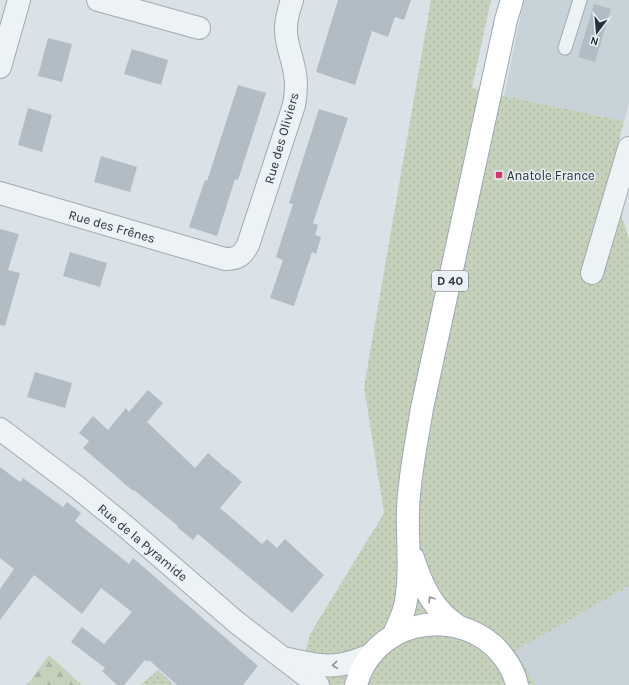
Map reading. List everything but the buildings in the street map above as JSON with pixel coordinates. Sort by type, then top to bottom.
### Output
[{"type":"main road","name":"D 40","points":[[394,636],[404,610],[408,573],[408,509],[410,484],[422,408],[508,7]]},
{"type":"main road","name":"D 40","points":[[408,544],[419,578],[429,596],[436,607],[458,627]]},
{"type":"main road","points":[[356,685],[366,662],[386,641],[414,627],[448,624],[470,631],[490,643],[506,660],[512,670],[517,685]]},
{"type":"street","points":[[0,67],[19,0]]},
{"type":"street","points":[[98,0],[199,28]]},
{"type":"street","name":"Rue des Oliviers","points":[[225,259],[233,259],[239,256],[244,252],[248,245],[294,105],[296,95],[295,73],[286,39],[287,18],[292,0]]},
{"type":"street","points":[[592,273],[629,148]]},
{"type":"street","name":"Rue des Frênes","points":[[0,193],[225,259]]},
{"type":"street","name":"Rue de la Pyramide","points":[[0,429],[77,486],[236,622],[318,685]]},
{"type":"street","name":"Rue de la Pyramide","points":[[284,658],[303,663],[328,666],[340,665],[372,654]]},
{"type":"lane","points":[[565,48],[580,0]]},
{"type":"shaded area","points":[[524,0],[629,0],[629,102],[624,121],[504,96]]},
{"type":"shaded area","points":[[629,586],[629,685],[536,685],[514,651]]},
{"type":"green space","points":[[431,0],[491,0],[472,88],[624,121],[609,179],[629,238],[629,586],[515,651],[536,685],[297,685],[310,634],[384,513],[364,387]]},
{"type":"green space","points":[[49,655],[82,685],[27,685]]},
{"type":"green space","points":[[158,670],[174,685],[141,685]]},
{"type":"place","name":"Anatole France","points":[[499,175]]}]
